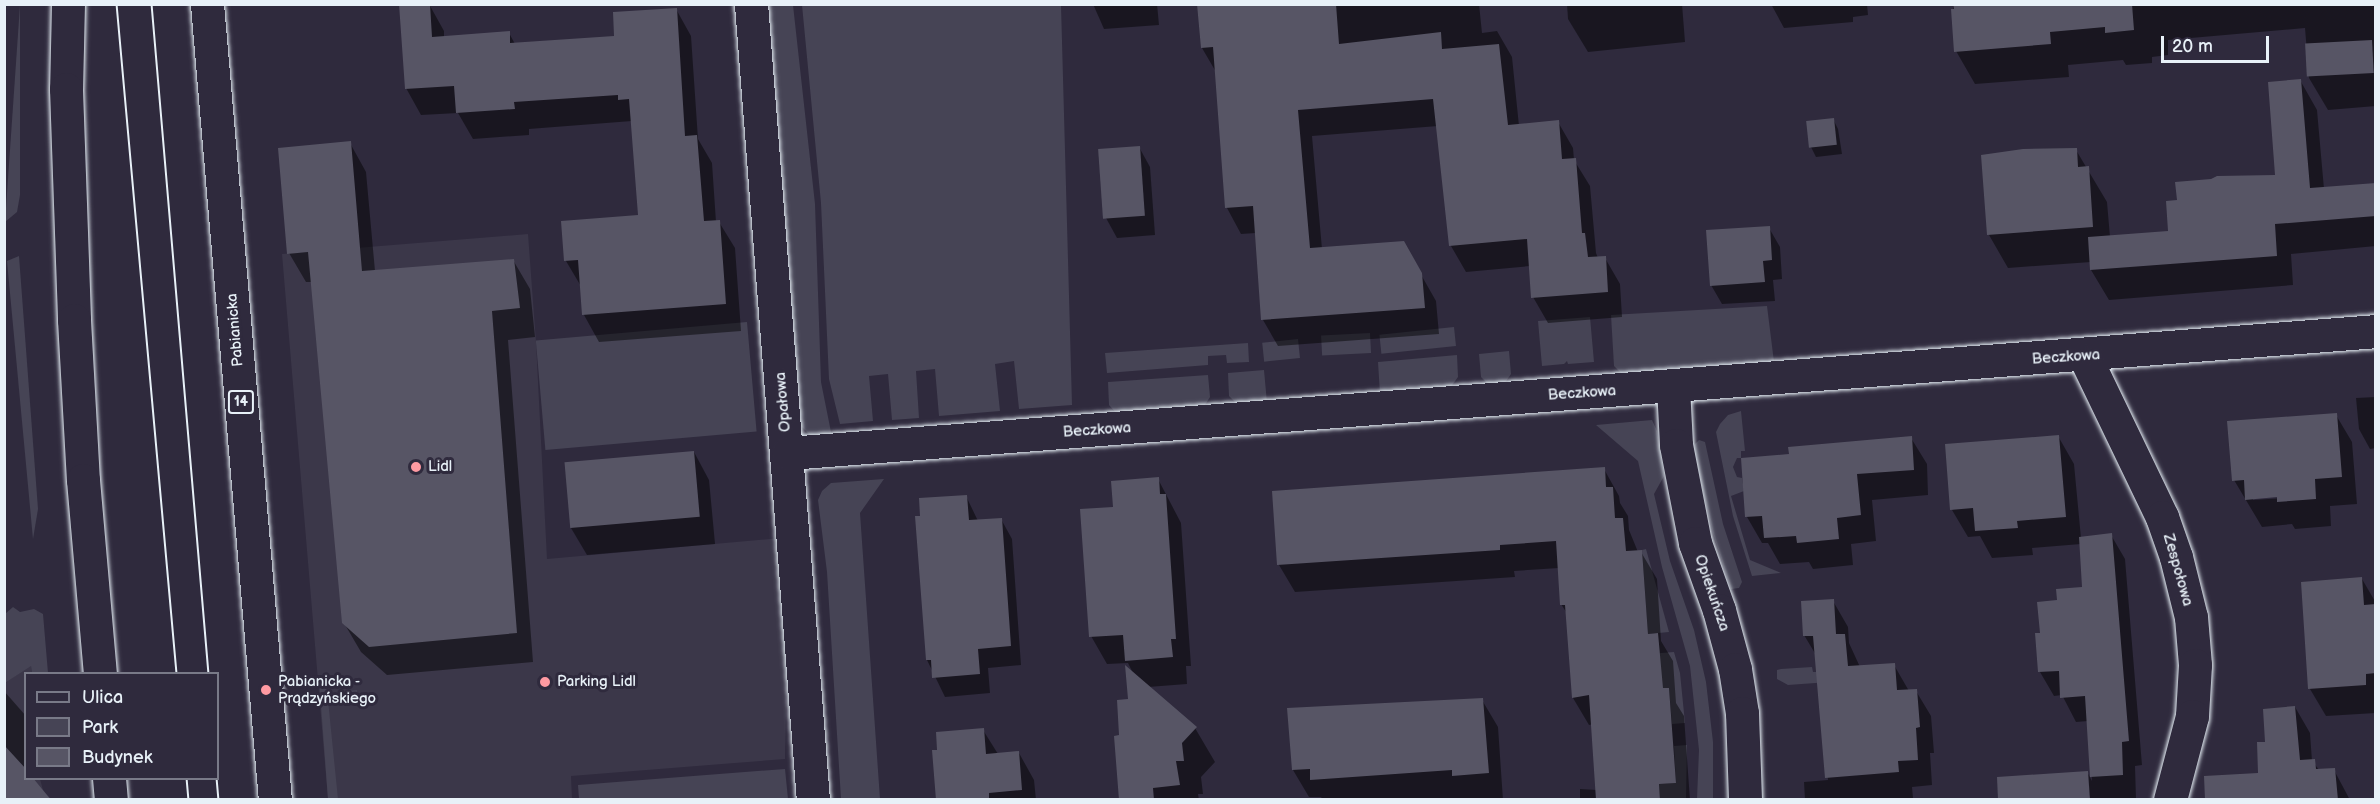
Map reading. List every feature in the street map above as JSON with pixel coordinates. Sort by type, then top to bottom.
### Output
[{"type":"street","points":[[68,4],[66,89],[74,321],[83,480],[100,672]]},
{"type":"street","name":"Pabianicka","points":[[207,4],[275,800]]},
{"type":"street","name":"Opałowa","points":[[751,4],[788,453],[813,800]]},
{"type":"street","name":"Beczkowa","points":[[788,453],[2084,356],[2376,331]]},
{"type":"street","name":"Zespołowa","points":[[2084,356],[2162,517],[2176,558],[2191,617],[2195,665],[2192,716],[2170,800]]},
{"type":"street","name":"Opiekuńcza","points":[[1673,387],[1676,445],[1695,543],[1719,610],[1737,679],[1742,713],[1745,800]]},
{"type":"street","points":[[109,780],[111,800]]},
{"type":"shaded area","points":[[528,234],[547,559],[781,538],[787,653],[785,759],[571,776],[572,799],[328,799],[282,254]]},
{"type":"shaded area","points":[[31,665],[32,672],[24,672],[24,780],[40,780],[43,790],[51,799],[5,800],[5,683]]},
{"type":"green space","points":[[20,5],[20,195],[17,212],[5,222]]},
{"type":"green space","points":[[769,5],[793,5],[815,204],[821,382],[832,437],[811,436],[799,424],[772,115]]},
{"type":"green space","points":[[802,5],[1061,5],[1072,405],[1019,409],[1014,361],[995,364],[1000,411],[939,416],[935,369],[916,371],[919,418],[892,420],[888,374],[869,376],[873,421],[840,424],[829,379],[821,203]]},
{"type":"green space","points":[[19,256],[38,509],[33,539],[7,261]]},
{"type":"green space","points":[[1767,306],[1774,362],[1622,374],[1614,366],[1611,315]]},
{"type":"green space","points":[[1590,317],[1594,362],[1568,364],[1567,361],[1564,364],[1542,366],[1538,321]]},
{"type":"green space","points":[[747,322],[757,432],[545,450],[536,340]]},
{"type":"green space","points":[[1454,327],[1456,346],[1381,354],[1379,335]]},
{"type":"green space","points":[[1370,333],[1371,353],[1322,356],[1321,336]]},
{"type":"green space","points":[[1298,339],[1300,358],[1264,362],[1262,343]]},
{"type":"green space","points":[[1248,343],[1249,362],[1227,363],[1226,355],[1208,356],[1208,365],[1107,373],[1105,353]]},
{"type":"green space","points":[[1509,351],[1511,374],[1504,384],[1489,385],[1481,377],[1479,354]]},
{"type":"green space","points":[[1457,355],[1458,377],[1450,388],[1380,394],[1378,362]]},
{"type":"green space","points":[[1264,370],[1267,403],[1238,405],[1229,396],[1228,373]]},
{"type":"green space","points":[[1208,375],[1210,397],[1203,408],[1118,415],[1109,405],[1108,382]]},
{"type":"green space","points":[[1741,411],[1745,451],[1741,451],[1741,458],[1737,458],[1733,467],[1737,477],[1742,478],[1744,491],[1731,496],[1750,560],[1781,573],[1752,576],[1733,516],[1716,432],[1728,415]]},
{"type":"green space","points":[[1652,420],[1657,431],[1664,476],[1654,494],[1670,561],[1694,630],[1706,682],[1713,742],[1713,799],[1697,799],[1699,750],[1690,666],[1662,567],[1638,461],[1596,425]]},
{"type":"green space","points":[[1699,440],[1705,442],[1723,524],[1742,582],[1739,588],[1731,589],[1713,533],[1694,451],[1694,445]]},
{"type":"green space","points":[[884,479],[860,513],[880,799],[841,799],[827,572],[818,500],[822,491],[831,483]]},
{"type":"green space","points":[[1646,549],[1669,632],[1648,634],[1642,550]]},
{"type":"green space","points":[[13,607],[20,612],[34,609],[43,614],[48,672],[32,672],[31,666],[5,683],[5,614]]},
{"type":"green space","points":[[1674,652],[1680,673],[1685,723],[1672,724],[1669,688],[1652,689],[1649,654]]},
{"type":"green space","points":[[1812,667],[1813,672],[1828,672],[1829,682],[1788,685],[1777,679],[1777,670]]},
{"type":"green space","points":[[326,677],[327,693],[357,690],[357,696],[328,700],[338,799],[328,799],[319,678]]},
{"type":"green space","points":[[1687,745],[1686,799],[1660,799],[1659,784],[1676,783],[1674,746]]},
{"type":"green space","points":[[785,769],[788,799],[579,799],[578,785]]},
{"type":"building","points":[[399,4],[430,4],[432,37],[510,31],[510,43],[614,36],[613,12],[677,8],[685,136],[697,135],[704,221],[720,220],[726,304],[582,315],[578,260],[564,261],[561,221],[638,215],[629,99],[618,100],[618,95],[514,102],[515,109],[456,113],[454,86],[405,89]]},
{"type":"building","points":[[1197,4],[1336,4],[1339,44],[1441,32],[1442,49],[1499,44],[1508,125],[1559,120],[1562,159],[1576,158],[1582,233],[1585,233],[1588,257],[1606,256],[1608,292],[1531,298],[1527,239],[1449,246],[1433,99],[1298,110],[1310,248],[1404,241],[1422,273],[1425,308],[1261,320],[1253,206],[1225,208],[1213,47],[1201,48]]},
{"type":"building","points":[[1953,4],[2132,4],[2134,30],[2105,33],[2105,27],[2050,32],[2051,44],[1954,52],[1951,9],[1954,9]]},
{"type":"building","points":[[2372,40],[2374,73],[2307,76],[2305,44]]},
{"type":"building","points":[[2301,79],[2310,188],[2376,183],[2376,216],[2275,224],[2277,256],[2090,270],[2088,237],[2168,231],[2166,201],[2177,200],[2175,182],[2211,179],[2217,176],[2275,175],[2268,82]]},
{"type":"building","points":[[1834,118],[1837,145],[1809,148],[1806,121]]},
{"type":"building","name":"Lidl","points":[[351,141],[362,271],[514,259],[520,308],[492,311],[517,633],[369,647],[342,623],[308,252],[287,254],[278,148]]},
{"type":"building","points":[[1140,146],[1145,216],[1103,219],[1098,149]]},
{"type":"building","points":[[2077,148],[2078,167],[2089,166],[2093,227],[1987,235],[1981,155],[2023,149]]},
{"type":"building","points":[[1770,226],[1772,260],[1763,261],[1765,282],[1710,286],[1706,230]]},
{"type":"building","points":[[2337,413],[2342,477],[2315,479],[2316,499],[2277,502],[2277,497],[2245,500],[2244,480],[2232,481],[2227,421]]},
{"type":"building","points":[[2059,435],[2066,517],[2017,521],[2018,528],[1975,531],[1973,508],[1950,510],[1945,444]]},
{"type":"building","points":[[1912,436],[1914,470],[1857,474],[1861,515],[1837,518],[1839,539],[1797,543],[1796,536],[1764,538],[1762,516],[1745,517],[1741,458],[1789,454],[1788,447]]},
{"type":"building","points":[[694,451],[700,517],[570,528],[564,462]]},
{"type":"building","points":[[1605,467],[1606,487],[1613,487],[1615,518],[1623,518],[1626,551],[1642,550],[1648,634],[1658,633],[1663,688],[1669,688],[1676,783],[1659,784],[1660,800],[1596,800],[1589,695],[1572,698],[1565,605],[1560,605],[1556,541],[1500,545],[1500,550],[1277,565],[1272,491]]},
{"type":"building","points":[[1159,477],[1160,494],[1166,494],[1176,639],[1171,639],[1173,657],[1125,661],[1123,635],[1089,637],[1080,509],[1113,507],[1111,481]]},
{"type":"building","points":[[967,495],[969,520],[1002,518],[1011,646],[978,649],[980,674],[932,678],[931,660],[926,660],[915,516],[920,516],[919,498]]},
{"type":"building","points":[[2112,533],[2129,741],[2122,742],[2123,775],[2090,777],[2085,696],[2060,698],[2059,671],[2038,672],[2035,633],[2040,633],[2037,602],[2057,600],[2056,589],[2082,587],[2079,537]]},
{"type":"building","points":[[2362,577],[2364,605],[2376,604],[2376,673],[2366,674],[2366,685],[2308,689],[2301,582]]},
{"type":"building","points":[[1834,599],[1836,634],[1845,634],[1848,666],[1895,663],[1897,690],[1917,689],[1920,727],[1916,728],[1918,760],[1898,761],[1899,772],[1825,778],[1813,636],[1803,636],[1801,601]]},
{"type":"building","points":[[1125,665],[1197,727],[1182,743],[1184,761],[1176,761],[1180,785],[1153,788],[1154,800],[1119,800],[1114,736],[1119,735],[1117,700],[1128,699]]},
{"type":"building","points":[[1483,698],[1489,773],[1452,776],[1452,770],[1310,780],[1310,769],[1292,770],[1287,708]]},
{"type":"building","points":[[2295,706],[2300,760],[2315,759],[2316,769],[2335,768],[2338,800],[2205,800],[2204,776],[2258,773],[2257,742],[2265,742],[2263,709]]},
{"type":"building","points":[[984,728],[986,754],[1019,751],[1022,790],[989,793],[989,800],[936,800],[932,750],[937,750],[936,732]]},
{"type":"building","points":[[4,745],[24,767],[24,780],[35,780],[51,800],[4,800]]},
{"type":"building","points":[[2088,771],[2090,800],[1998,800],[1997,777]]},
{"type":"tram line","points":[[117,4],[177,672]]},
{"type":"tram line","points":[[152,4],[209,672]]},
{"type":"tram line","points":[[187,780],[189,800]]},
{"type":"tram line","points":[[217,780],[219,800]]},
{"type":"place","name":"Lidl","points":[[416,467]]},
{"type":"place","name":"Parking Lidl","points":[[545,682]]},
{"type":"place","name":"Pabianicka - Prądzyńskiego","points":[[266,690]]}]
